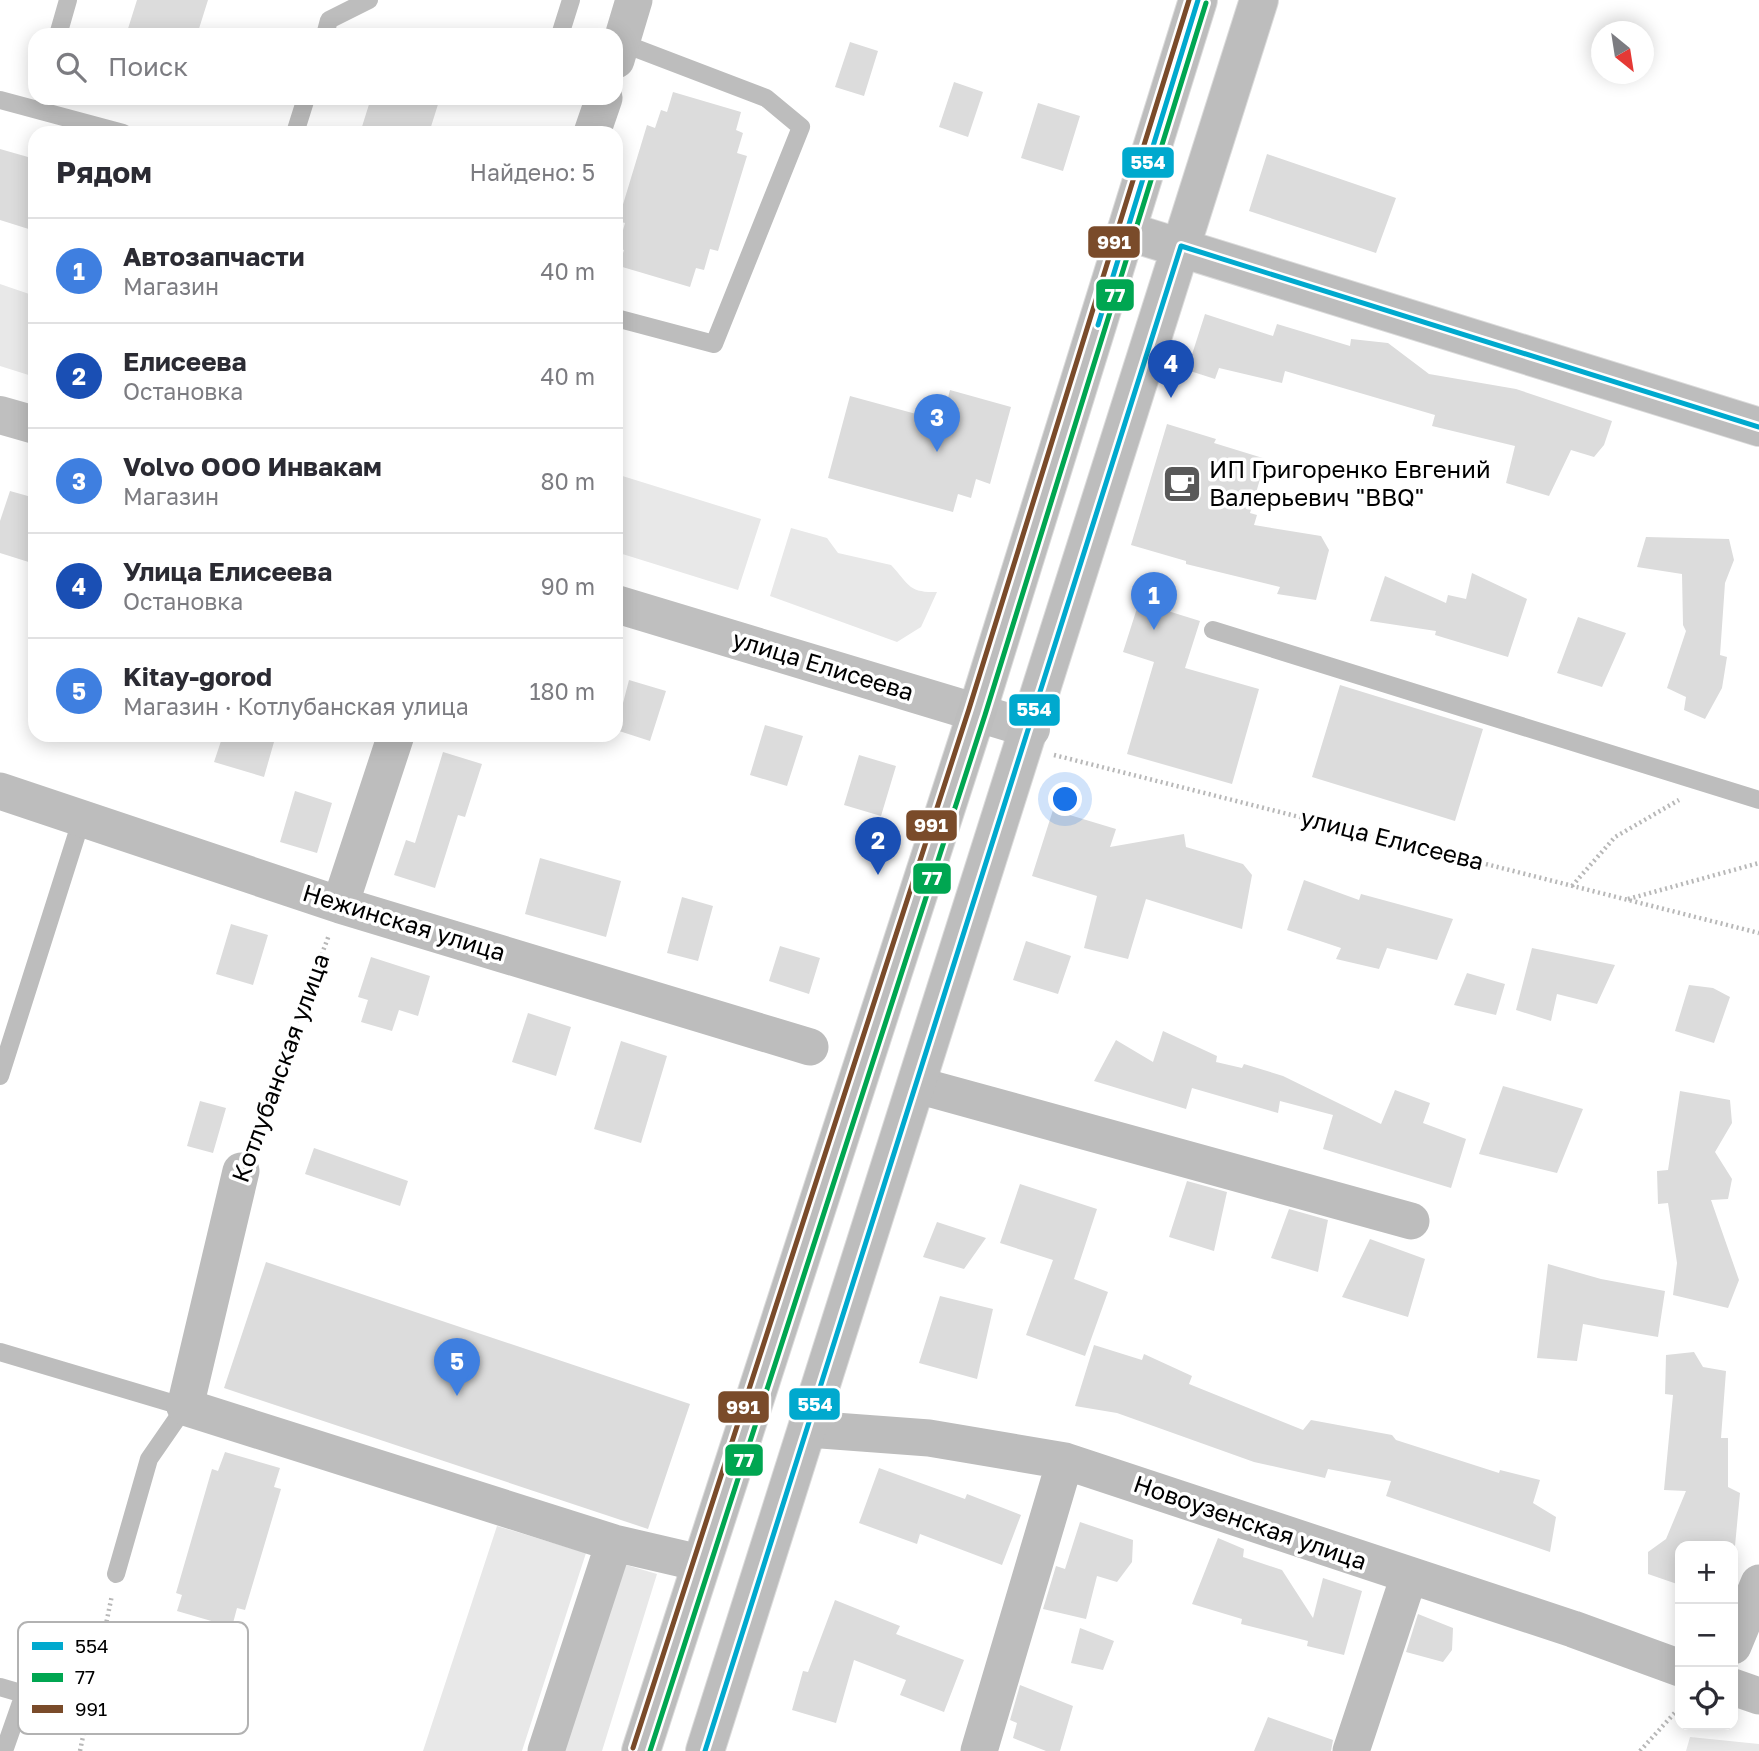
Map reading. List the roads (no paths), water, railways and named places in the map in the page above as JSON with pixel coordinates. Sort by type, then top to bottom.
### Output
[{"type":"highway","points":[[640,1751],[977,712],[1198,0]]},
{"type":"highway","points":[[705,1751],[1028,738],[1259,0]]},
{"type":"highway","points":[[1126,230],[1759,428]]},
{"type":"street","points":[[623,37],[634,0]]},
{"type":"street","points":[[594,126],[602,105]]},
{"type":"street","points":[[0,415],[28,423]]},
{"type":"street","name":"улица Елисеева","points":[[623,606],[977,712],[1028,738]]},
{"type":"street","points":[[340,905],[394,742]]},
{"type":"street","name":"Нежинская улица","points":[[0,791],[340,905],[810,1047]]},
{"type":"street","points":[[917,1085],[1411,1221]]},
{"type":"street","name":"Котлубанская улица","points":[[186,1407],[241,1171]]},
{"type":"street","points":[[186,1407],[614,1544],[700,1563]]},
{"type":"street","name":"Новоузенская улица","points":[[808,1429],[929,1438],[1065,1461],[1573,1629],[1677,1667]]},
{"type":"street","points":[[979,1751],[1065,1461]]},
{"type":"street","points":[[546,1751],[614,1544]]},
{"type":"street","points":[[1351,1751],[1409,1576]]},
{"type":"street","points":[[1738,1634],[1759,1583]]},
{"type":"street","points":[[1738,1689],[1759,1696]]},
{"type":"lane","points":[[60,28],[68,0]]},
{"type":"lane","points":[[327,28],[329,20],[369,0]]},
{"type":"lane","points":[[562,28],[571,0]]},
{"type":"lane","points":[[623,52],[766,98],[801,127],[714,344],[623,320]]},
{"type":"lane","points":[[0,100],[28,103]]},
{"type":"lane","points":[[42,105],[103,126]]},
{"type":"lane","points":[[297,126],[304,105]]},
{"type":"lane","points":[[1213,630],[1759,800]]},
{"type":"lane","points":[[0,1076],[82,818]]},
{"type":"lane","points":[[0,1352],[186,1407],[149,1459],[116,1574]]},
{"type":"lane","points":[[0,1687],[18,1692]]},
{"type":"lane","points":[[4,1751],[18,1711]]},
{"type":"place","name":"Улица Елисеева","points":[[1171,398]]},
{"type":"place","name":"Volvo ООО Инвакам","points":[[937,452]]},
{"type":"place","name":"ИП Григоренко Евгений Валерьевич \"BBQ\"","points":[[1182,484]]},
{"type":"place","name":"Автозапчасти","points":[[1154,630]]},
{"type":"place","name":"Елисеева","points":[[878,875]]},
{"type":"place","name":"Kitay-gorod","points":[[457,1396]]}]
